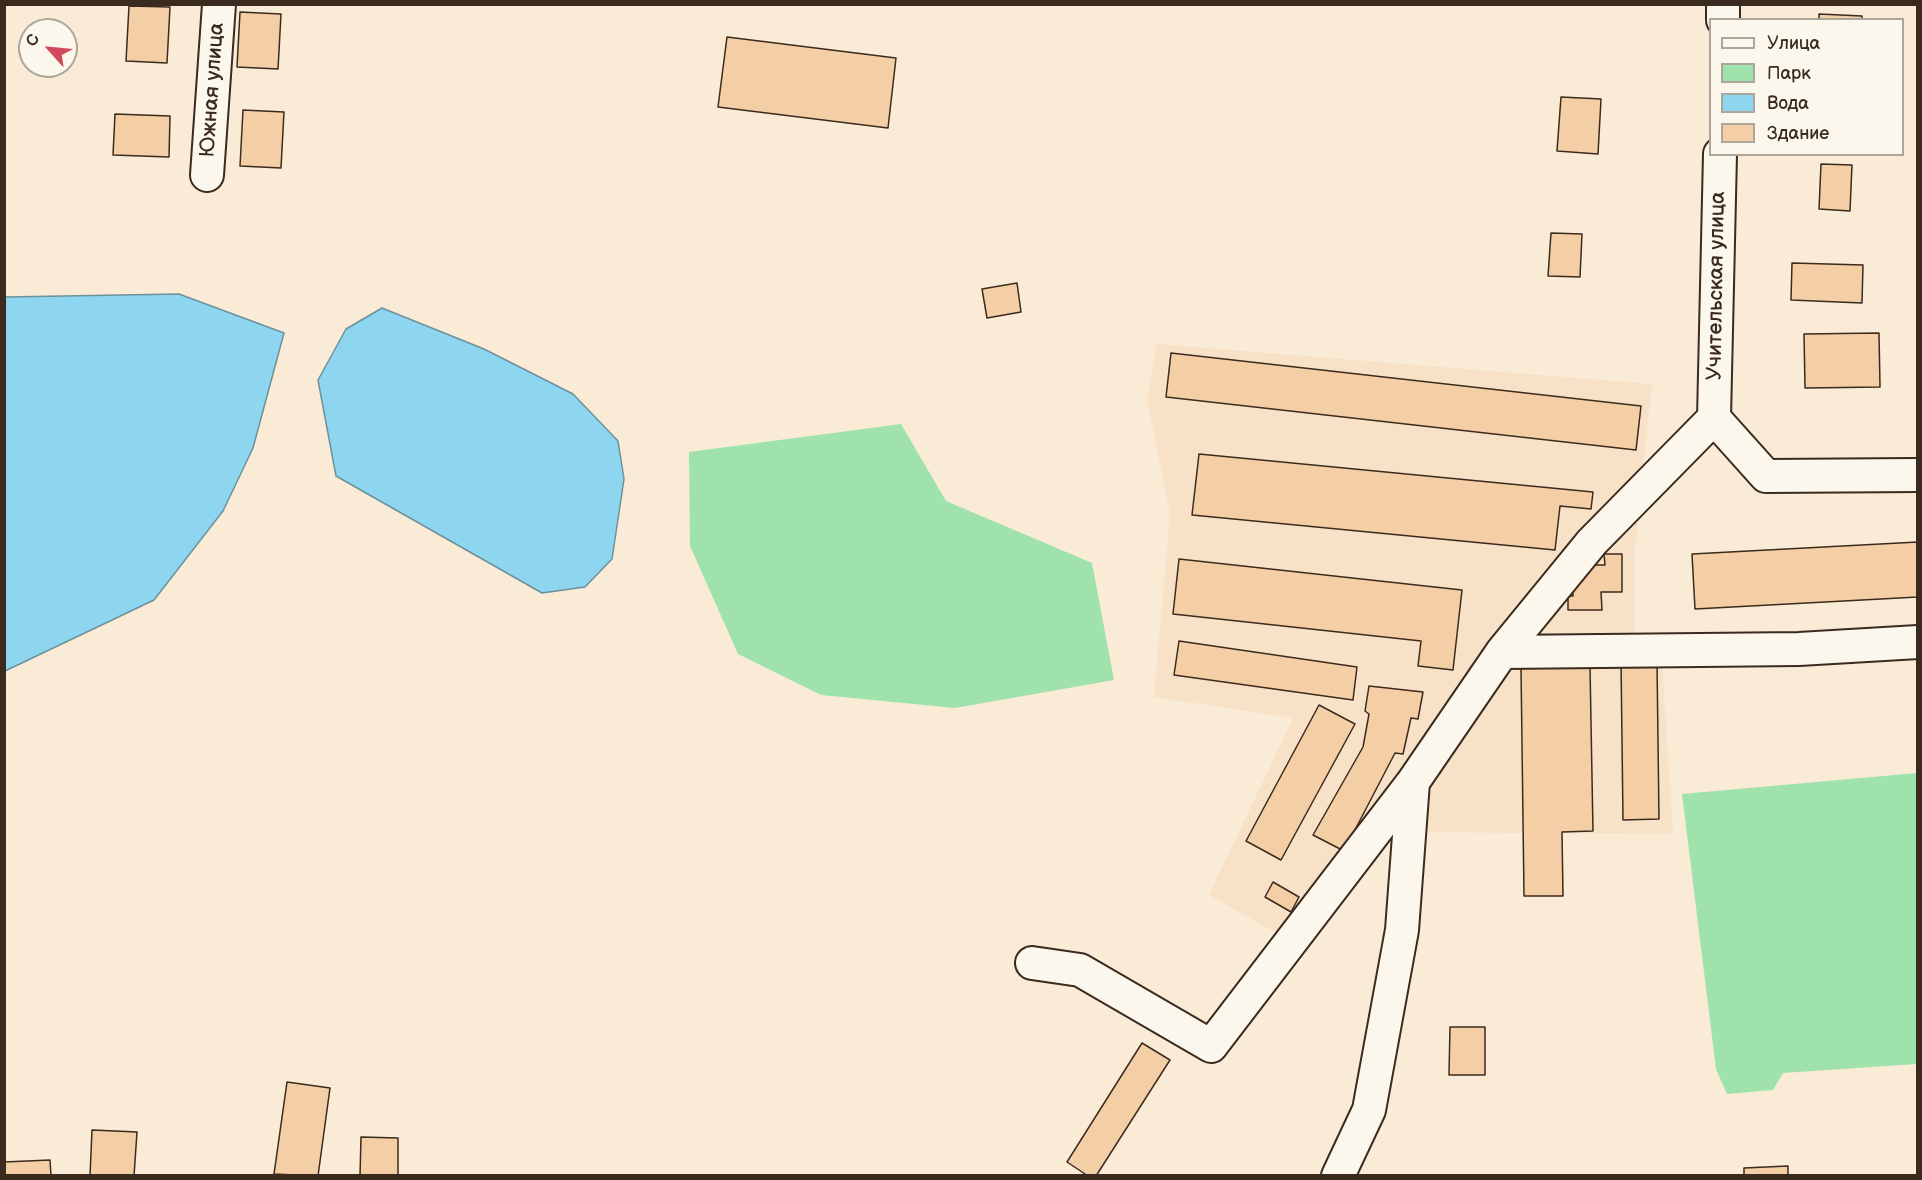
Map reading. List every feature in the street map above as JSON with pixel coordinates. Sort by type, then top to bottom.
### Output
[{"type":"street","name":"Южная улица","points":[[207,175],[219,4]]},
{"type":"street","name":"Учительская улица","points":[[1714,418],[1720,156]]},
{"type":"street","points":[[1032,963],[1080,970],[1211,1046],[1413,782],[1502,652],[1592,542],[1714,418],[1766,476],[1917,475]]},
{"type":"street","points":[[1502,652],[1799,649],[1917,642]]},
{"type":"street","points":[[1338,1176],[1369,1110],[1402,930],[1413,782]]},
{"type":"shaded area","points":[[1157,344],[1652,384],[1634,557],[1634,644],[1662,661],[1673,834],[1367,832],[1282,936],[1209,895],[1293,718],[1154,697],[1170,514],[1147,400]]},
{"type":"green space","points":[[901,424],[946,501],[1092,563],[1114,680],[955,708],[821,695],[738,654],[690,546],[689,452]]},
{"type":"green space","points":[[1917,773],[1917,1064],[1783,1073],[1773,1090],[1727,1094],[1716,1069],[1682,794]]},
{"type":"water","points":[[179,294],[284,333],[253,448],[223,511],[154,600],[5,671],[5,297]]},
{"type":"water","points":[[382,308],[484,349],[573,394],[618,441],[624,479],[612,559],[585,587],[542,593],[336,476],[318,380],[346,329]]},
{"type":"building","points":[[129,6],[170,7],[167,63],[126,61]]},
{"type":"building","points":[[240,12],[281,14],[278,69],[237,67]]},
{"type":"building","points":[[1819,14],[1862,16],[1862,18],[1819,18]]},
{"type":"building","points":[[727,37],[896,58],[888,128],[718,107]]},
{"type":"building","points":[[1561,97],[1601,99],[1598,154],[1557,151]]},
{"type":"building","points":[[243,110],[284,112],[281,168],[240,166]]},
{"type":"building","points":[[115,114],[170,116],[169,157],[113,155]]},
{"type":"building","points":[[1821,164],[1852,165],[1850,211],[1819,209]]},
{"type":"building","points":[[1551,233],[1582,234],[1580,277],[1548,276]]},
{"type":"building","points":[[1792,263],[1863,265],[1862,303],[1791,300]]},
{"type":"building","points":[[1017,283],[1021,312],[987,318],[982,289]]},
{"type":"building","points":[[1879,333],[1880,387],[1805,388],[1804,334]]},
{"type":"building","points":[[1171,353],[1641,406],[1636,450],[1166,397]]},
{"type":"building","points":[[1199,454],[1593,492],[1591,509],[1560,506],[1555,550],[1192,515]]},
{"type":"building","points":[[1918,542],[1918,597],[1695,609],[1692,554]]},
{"type":"building","points":[[1604,554],[1622,554],[1622,592],[1601,592],[1602,610],[1568,610],[1568,596],[1573,596],[1573,579],[1582,565],[1605,565]]},
{"type":"building","points":[[1179,559],[1462,590],[1453,670],[1418,666],[1421,641],[1173,614]]},
{"type":"building","points":[[1179,641],[1357,667],[1353,700],[1174,675]]},
{"type":"building","points":[[1621,662],[1657,662],[1659,819],[1623,820]]},
{"type":"building","points":[[1590,667],[1593,831],[1562,832],[1563,896],[1524,896],[1521,668]]},
{"type":"building","points":[[1369,686],[1423,692],[1418,719],[1411,718],[1403,754],[1395,753],[1344,851],[1313,835],[1363,747],[1369,714],[1365,711]]},
{"type":"building","points":[[1319,705],[1355,724],[1281,860],[1246,841]]},
{"type":"building","points":[[1273,882],[1299,897],[1291,912],[1265,897]]},
{"type":"building","points":[[1450,1027],[1485,1027],[1485,1075],[1449,1075]]},
{"type":"building","points":[[1142,1043],[1170,1060],[1096,1176],[1088,1176],[1067,1162]]},
{"type":"building","points":[[287,1082],[330,1088],[318,1176],[274,1174]]},
{"type":"building","points":[[92,1130],[137,1132],[134,1176],[90,1176]]},
{"type":"building","points":[[361,1137],[398,1138],[398,1176],[360,1176]]},
{"type":"building","points":[[50,1160],[51,1176],[4,1176],[4,1162]]},
{"type":"building","points":[[1788,1166],[1788,1176],[1744,1176],[1744,1168]]}]
